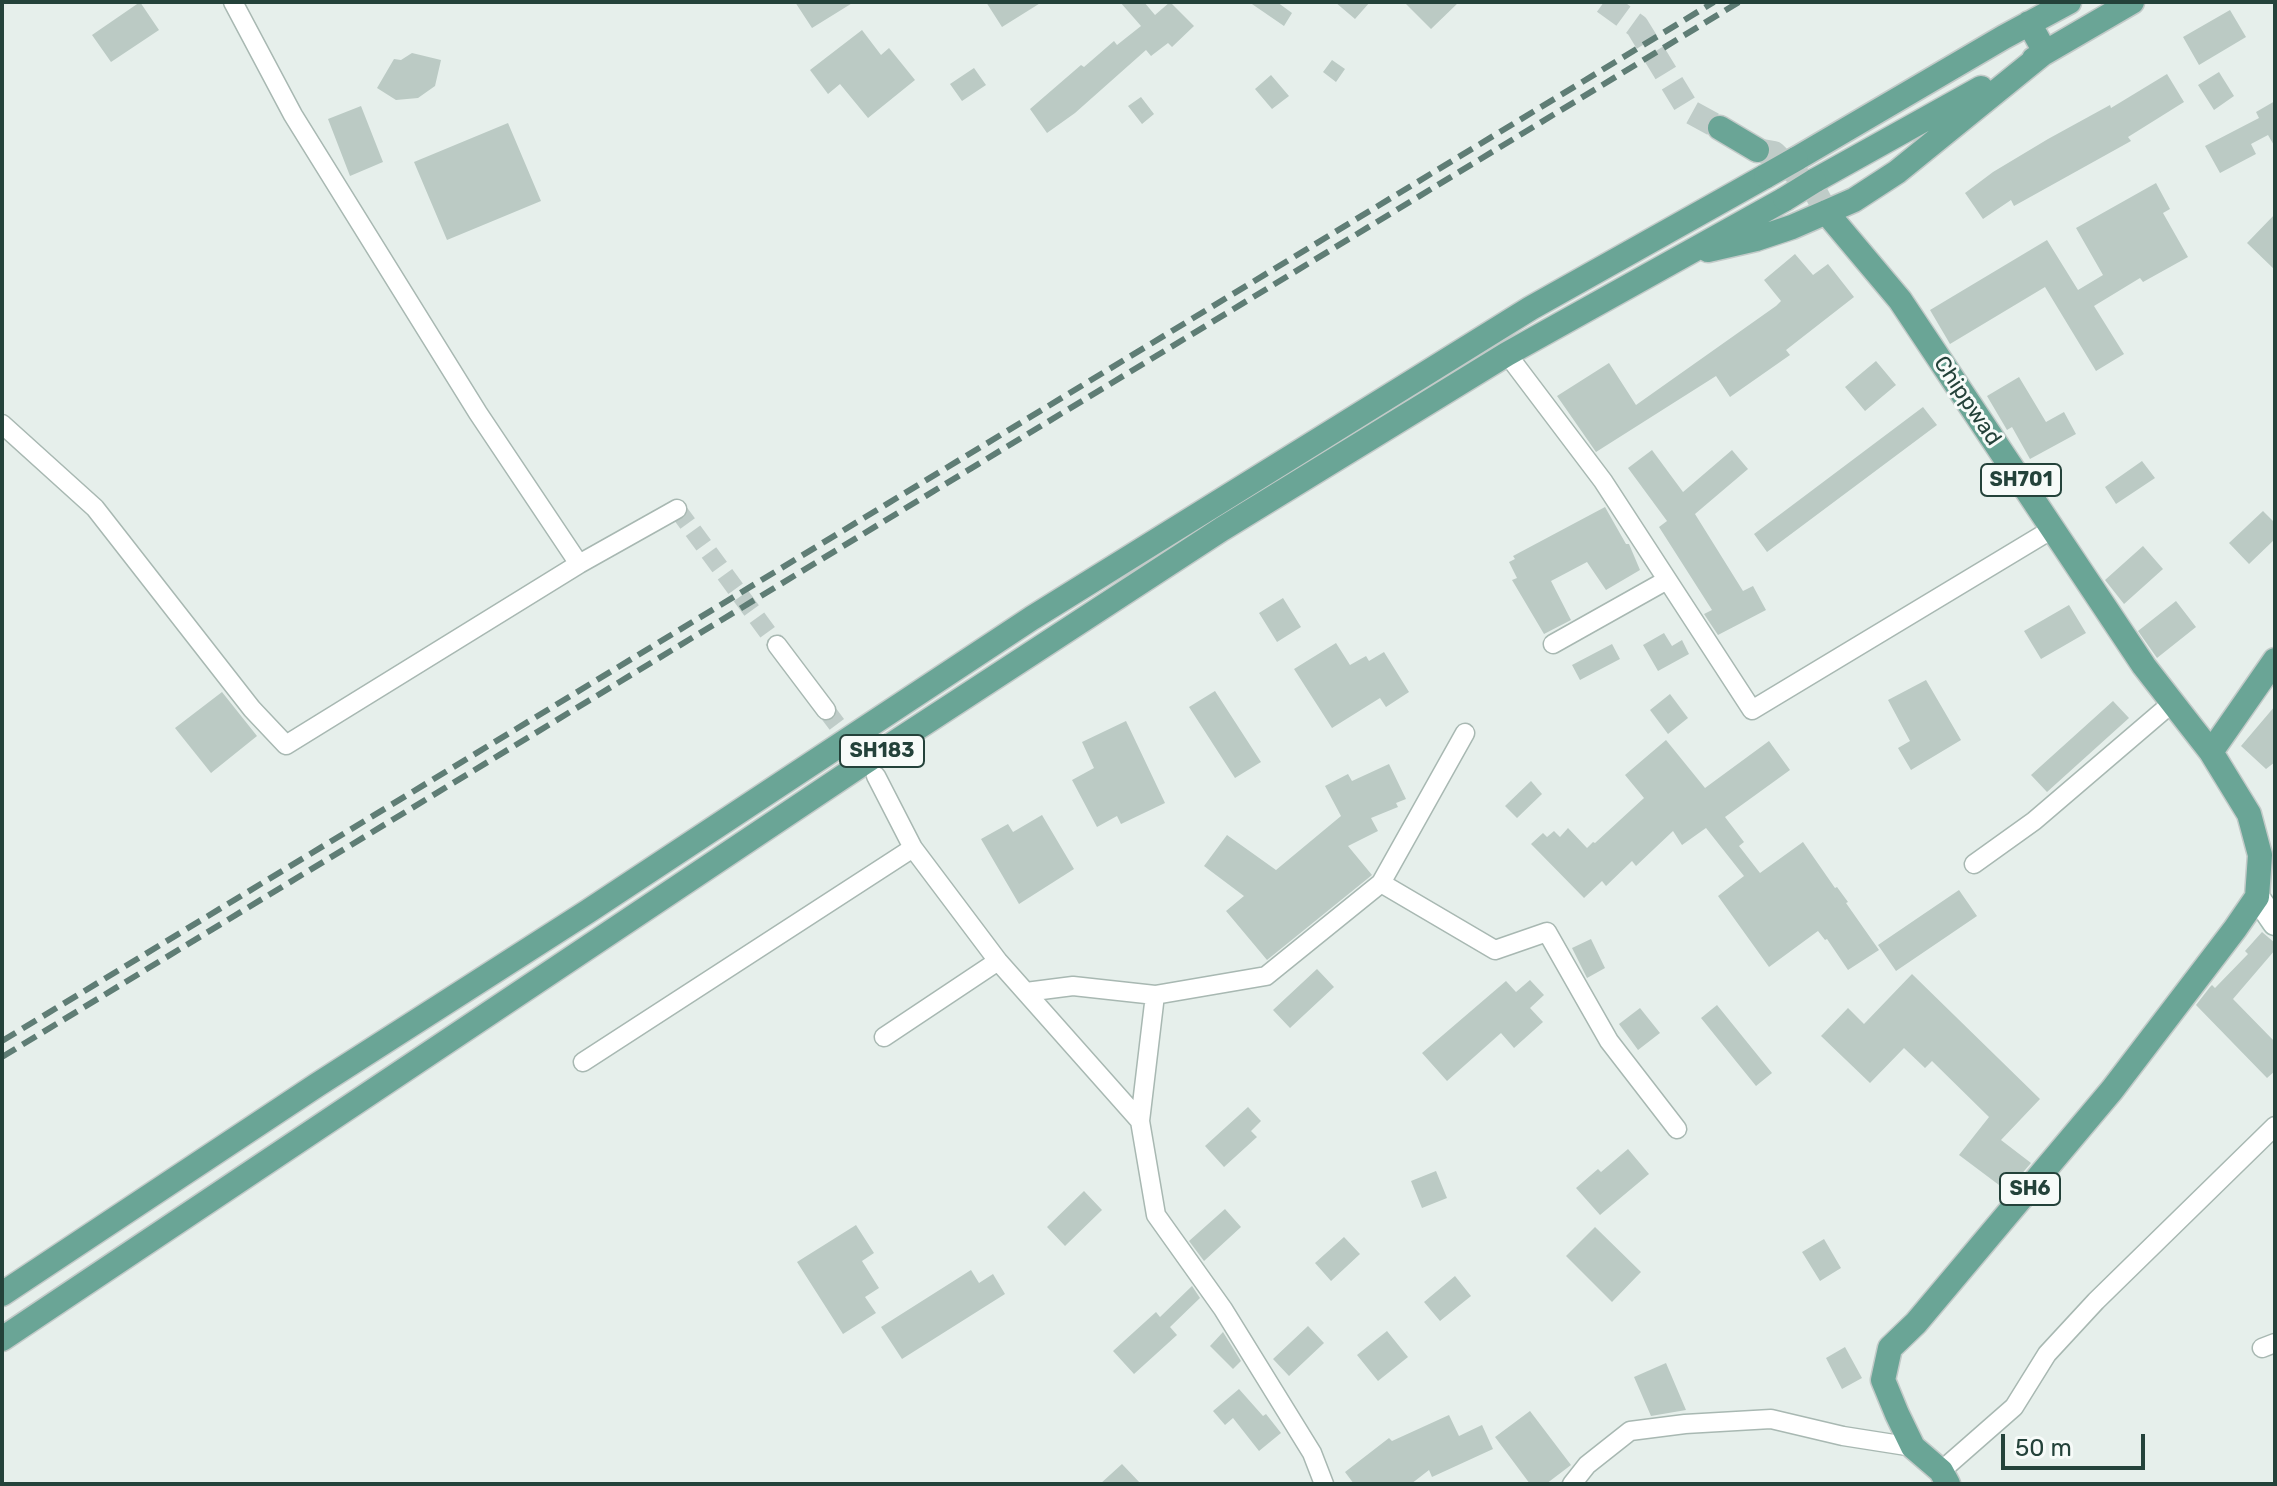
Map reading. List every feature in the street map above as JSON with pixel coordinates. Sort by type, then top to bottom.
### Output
[{"type":"main road","points":[[2,1294],[1032,618],[1531,308],[1666,234],[2069,2]]},
{"type":"main road","points":[[1666,234],[1679,256],[1756,239],[1854,200],[1897,172],[2045,52],[2132,2]]},
{"type":"main road","points":[[2029,23],[2045,52]]},
{"type":"main road","name":"SH183","points":[[2,1339],[1222,529],[1507,354],[2045,52]]},
{"type":"main road","points":[[1720,128],[1757,150]]},
{"type":"main road","name":"Chippwad","points":[[1826,212],[1900,300],[2144,666],[2211,752],[2249,814],[2260,855],[2257,897]]},
{"type":"main road","points":[[2211,752],[2275,660]]},
{"type":"main road","name":"SH6","points":[[1944,1477],[1913,1447],[1883,1380],[1890,1348],[1926,1311],[2112,1090],[2257,897]]},
{"type":"street","points":[[233,2],[293,115],[478,413],[579,564]]},
{"type":"street","points":[[1507,354],[1603,481],[1752,710],[2054,528]]},
{"type":"street","points":[[2,424],[95,508],[252,709],[286,745],[579,564],[677,509]]},
{"type":"street","points":[[1553,644],[1667,580]]},
{"type":"street","points":[[777,645],[826,710]]},
{"type":"street","points":[[1974,864],[2034,821],[2172,703]]},
{"type":"street","points":[[1026,992],[1073,986],[1155,995],[1266,976],[1381,883],[1465,733]]},
{"type":"street","points":[[876,776],[913,848],[998,961],[1140,1121]]},
{"type":"street","points":[[583,1062],[913,848]]},
{"type":"street","points":[[1381,883],[1495,950],[1547,932],[1609,1041],[1677,1129]]},
{"type":"street","points":[[2257,897],[2275,923]]},
{"type":"street","points":[[884,1037],[998,961]]},
{"type":"street","points":[[1155,995],[1140,1121],[1156,1215],[1231,1322],[1312,1453],[1324,1484]]},
{"type":"street","points":[[1944,1477],[2014,1407],[2047,1354],[2096,1301],[2275,1126]]},
{"type":"street","points":[[1572,1484],[1587,1465],[1630,1431],[1685,1424],[1771,1419],[1843,1436],[1913,1447]]},
{"type":"building","points":[[140,2],[159,30],[111,62],[92,35]]},
{"type":"building","points":[[795,2],[854,2],[812,28]]},
{"type":"building","points":[[986,2],[1042,2],[1002,27]]},
{"type":"building","points":[[1120,2],[1144,2],[1155,15],[1170,2],[1194,26],[1172,47],[1168,43],[1151,56],[1146,50],[1075,113],[1047,133],[1030,109],[1081,65],[1084,67],[1114,41],[1117,45],[1141,26]]},
{"type":"building","points":[[1249,2],[1277,2],[1292,13],[1284,26]]},
{"type":"building","points":[[1335,2],[1370,2],[1355,19]]},
{"type":"building","points":[[1404,2],[1459,2],[1431,29]]},
{"type":"building","points":[[2230,10],[2246,37],[2199,65],[2183,37]]},
{"type":"building","points":[[862,30],[881,55],[889,48],[915,80],[868,118],[840,84],[828,94],[810,70]]},
{"type":"building","points":[[412,53],[441,60],[435,86],[418,98],[396,100],[377,88],[394,59],[401,60]]},
{"type":"building","points":[[1332,60],[1345,69],[1336,82],[1323,72]]},
{"type":"building","points":[[974,68],[986,85],[962,101],[950,84]]},
{"type":"building","points":[[2219,72],[2234,96],[2214,110],[2198,85]]},
{"type":"building","points":[[2167,74],[2184,102],[2128,137],[2131,141],[2014,206],[2011,200],[1983,219],[1965,193],[2048,139],[2110,105],[2111,108]]},
{"type":"building","points":[[1271,75],[1289,96],[1272,109],[1255,89]]},
{"type":"building","points":[[1141,97],[1154,114],[1142,124],[1128,106]]},
{"type":"building","points":[[2275,101],[2275,147],[2268,135],[2251,144],[2256,154],[2220,173],[2205,146],[2259,118],[2256,112]]},
{"type":"building","points":[[361,106],[383,162],[350,176],[328,119]]},
{"type":"building","points":[[508,123],[541,201],[447,240],[414,162]]},
{"type":"building","points":[[2156,183],[2170,209],[2163,213],[2188,257],[2143,282],[2140,278],[2094,306],[2124,354],[2096,371],[2045,287],[1950,344],[1930,310],[2047,240],[2078,290],[2103,275],[2076,228]]},
{"type":"building","points":[[2275,214],[2275,270],[2247,243]]},
{"type":"building","points":[[1795,254],[1813,275],[1828,264],[1854,297],[1786,350],[1790,355],[1730,397],[1716,376],[1596,452],[1557,396],[1609,363],[1636,405],[1776,306],[1781,301],[1764,280]]},
{"type":"building","points":[[1876,361],[1896,385],[1865,411],[1845,387]]},
{"type":"building","points":[[2019,377],[2046,422],[2064,412],[2076,434],[2030,459],[2012,427],[2007,430],[1987,396]]},
{"type":"building","points":[[1923,407],[1937,425],[1767,552],[1754,534]]},
{"type":"building","points":[[1652,450],[1683,492],[1732,450],[1748,469],[1695,514],[1743,591],[1753,586],[1766,610],[1718,635],[1704,614],[1712,610],[1659,527],[1667,521],[1628,468]]},
{"type":"building","points":[[2142,461],[2155,478],[2116,504],[2105,487]]},
{"type":"building","points":[[1605,507],[1626,544],[1629,544],[1640,570],[1606,590],[1587,562],[1551,581],[1571,620],[1544,634],[1512,580],[1517,578],[1509,562],[1515,559],[1513,556]]},
{"type":"building","points":[[2263,511],[2275,523],[2275,539],[2249,564],[2229,543]]},
{"type":"building","points":[[2143,546],[2163,569],[2124,604],[2105,580]]},
{"type":"building","points":[[1283,598],[1301,627],[1277,642],[1259,613]]},
{"type":"building","points":[[2176,601],[2196,627],[2157,658],[2138,631]]},
{"type":"building","points":[[2069,605],[2086,633],[2041,659],[2024,631]]},
{"type":"building","points":[[1664,633],[1672,646],[1682,640],[1689,654],[1658,671],[1643,645]]},
{"type":"building","points":[[1336,643],[1350,665],[1366,656],[1369,661],[1384,652],[1409,692],[1386,707],[1380,698],[1332,728],[1294,669]]},
{"type":"building","points":[[1612,644],[1620,659],[1580,680],[1572,665]]},
{"type":"building","points":[[1926,680],[1961,740],[1911,770],[1898,748],[1910,741],[1888,700]]},
{"type":"building","points":[[1215,691],[1261,762],[1235,778],[1189,707]]},
{"type":"building","points":[[222,692],[257,736],[211,773],[175,728]]},
{"type":"building","points":[[1670,694],[1688,718],[1668,734],[1650,710]]},
{"type":"building","points":[[2113,701],[2129,718],[2047,792],[2031,775]]},
{"type":"building","points":[[2275,706],[2275,762],[2266,769],[2241,746]]},
{"type":"building","points":[[1126,721],[1165,803],[1121,824],[1117,816],[1097,827],[1072,780],[1094,768],[1082,742]]},
{"type":"building","points":[[1666,740],[1705,788],[1769,741],[1790,770],[1725,817],[1744,842],[1739,846],[1760,873],[1803,842],[1879,950],[1848,970],[1818,931],[1769,967],[1718,896],[1744,876],[1706,828],[1682,845],[1673,831],[1636,866],[1632,861],[1606,886],[1602,881],[1584,898],[1531,844],[1543,833],[1547,837],[1554,831],[1560,837],[1568,828],[1587,848],[1595,843],[1644,798],[1625,775]]},
{"type":"building","points":[[1389,764],[1406,799],[1396,803],[1398,807],[1371,818],[1378,831],[1348,846],[1372,875],[1267,960],[1226,911],[1244,896],[1204,866],[1227,835],[1276,870],[1341,816],[1325,786],[1348,774],[1352,781]]},
{"type":"building","points":[[1531,781],[1542,794],[1517,818],[1505,806]]},
{"type":"building","points":[[1042,815],[1074,869],[1019,904],[981,839],[1008,824],[1013,832]]},
{"type":"building","points":[[1959,890],[1977,916],[1896,971],[1878,945]]},
{"type":"building","points":[[2262,932],[2275,943],[2275,950],[2233,999],[2275,1042],[2275,1071],[2267,1078],[2196,1005],[2212,985],[2215,988],[2248,954],[2245,951]]},
{"type":"building","points":[[1591,939],[1605,968],[1587,978],[1572,948]]},
{"type":"building","points":[[1317,969],[1334,987],[1290,1028],[1273,1010]]},
{"type":"building","points":[[1912,974],[2040,1099],[2001,1140],[2031,1163],[2007,1191],[1959,1155],[1989,1117],[1932,1061],[1925,1068],[1904,1048],[1870,1083],[1821,1036],[1848,1008],[1864,1024]]},
{"type":"building","points":[[1530,980],[1544,995],[1530,1008],[1543,1022],[1514,1048],[1501,1033],[1447,1081],[1422,1053],[1506,981],[1516,992]]},
{"type":"building","points":[[1717,1005],[1772,1073],[1756,1086],[1701,1018]]},
{"type":"building","points":[[1640,1008],[1660,1033],[1638,1050],[1619,1024]]},
{"type":"building","points":[[1248,1107],[1261,1121],[1251,1131],[1257,1137],[1224,1167],[1205,1146]]},
{"type":"building","points":[[1628,1149],[1649,1174],[1600,1215],[1576,1188]]},
{"type":"building","points":[[1436,1171],[1447,1198],[1422,1208],[1411,1181]]},
{"type":"building","points":[[1084,1191],[1102,1210],[1065,1246],[1047,1227]]},
{"type":"building","points":[[1225,1209],[1241,1227],[1204,1261],[1189,1241]]},
{"type":"building","points":[[856,1225],[874,1253],[862,1261],[879,1288],[865,1297],[876,1313],[843,1334],[797,1262]]},
{"type":"building","points":[[1595,1227],[1641,1272],[1612,1302],[1566,1256]]},
{"type":"building","points":[[1344,1237],[1360,1254],[1331,1281],[1315,1263]]},
{"type":"building","points":[[1824,1239],[1841,1268],[1820,1281],[1802,1252]]},
{"type":"building","points":[[971,1270],[979,1283],[993,1274],[1005,1294],[902,1359],[881,1327]]},
{"type":"building","points":[[1455,1276],[1471,1296],[1440,1321],[1424,1302]]},
{"type":"building","points":[[1192,1286],[1200,1298],[1170,1327],[1177,1335],[1134,1374],[1113,1351],[1156,1312],[1160,1317]]},
{"type":"building","points":[[1308,1326],[1324,1343],[1289,1376],[1273,1359]]},
{"type":"building","points":[[1387,1331],[1408,1357],[1378,1381],[1357,1355]]},
{"type":"building","points":[[1223,1332],[1241,1361],[1233,1369],[1210,1346]]},
{"type":"building","points":[[1845,1347],[1862,1378],[1842,1389],[1826,1358]]},
{"type":"building","points":[[1666,1363],[1686,1410],[1651,1416],[1634,1377]]},
{"type":"building","points":[[1239,1389],[1281,1433],[1259,1451],[1233,1418],[1225,1425],[1213,1411]]},
{"type":"building","points":[[1530,1411],[1571,1465],[1546,1484],[1530,1484],[1495,1437]]},
{"type":"building","points":[[1449,1415],[1459,1436],[1482,1425],[1493,1449],[1432,1477],[1429,1470],[1411,1484],[1354,1484],[1345,1472],[1389,1438],[1392,1441]]},
{"type":"building","points":[[1122,1464],[1141,1484],[1100,1484]]},
{"type":"tunnel","points":[[1604,2],[1637,26],[1689,111],[1720,128]]},
{"type":"tunnel","points":[[1757,150],[1774,153],[1816,193],[1826,212]]},
{"type":"tunnel","points":[[677,509],[777,645]]},
{"type":"tunnel","points":[[826,710],[872,771]]},
{"type":"railway","points":[[2,1041],[1714,2]]},
{"type":"railway","points":[[2,1057],[1739,2]]}]
